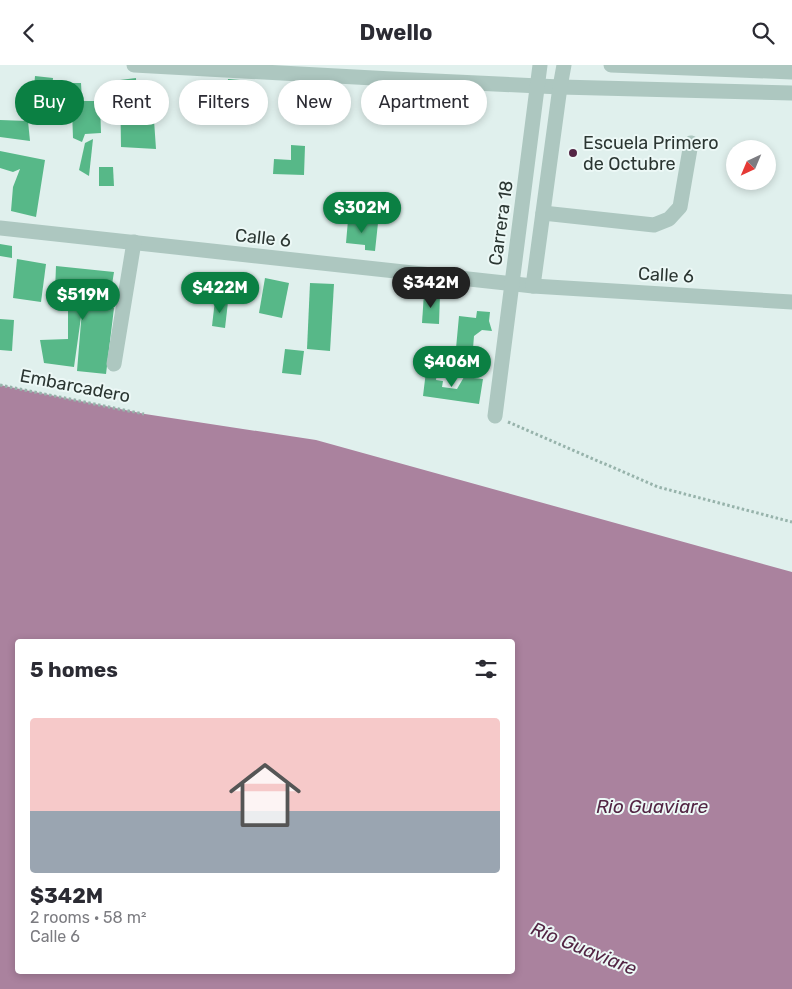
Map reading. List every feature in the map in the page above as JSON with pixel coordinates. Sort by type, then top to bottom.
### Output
[{"type":"street","points":[[134,65],[393,72],[560,87],[792,93]]},
{"type":"street","name":"Carrera 18","points":[[495,415],[540,65]]},
{"type":"street","points":[[532,286],[564,65]]},
{"type":"street","points":[[611,65],[792,72]]},
{"type":"street","points":[[543,213],[654,225],[669,219],[680,207],[691,143]]},
{"type":"street","name":"Calle 6","points":[[0,228],[532,286],[792,302]]},
{"type":"street","points":[[114,364],[134,242]]},
{"type":"path","name":"Embarcadero","points":[[0,385],[144,414]]},
{"type":"path","points":[[495,415],[658,487],[792,522]]},
{"type":"water","name":"Rio Guaviare","points":[[0,385],[145,414],[316,440],[792,572],[792,989],[0,989]]},
{"type":"building","points":[[35,76],[53,78],[53,80],[35,80]]},
{"type":"building","points":[[136,78],[136,80],[120,80]]},
{"type":"building","points":[[84,101],[94,101],[94,125],[101,125],[101,133],[85,134],[82,142],[73,138],[73,125],[84,125]]},
{"type":"building","points":[[0,120],[15,121],[15,125],[28,125],[30,141],[0,137]]},
{"type":"building","points":[[121,125],[154,125],[156,149],[121,147]]},
{"type":"building","points":[[93,139],[89,176],[79,170],[85,143]]},
{"type":"building","points":[[291,145],[305,146],[304,175],[273,174],[274,159],[291,160]]},
{"type":"building","points":[[0,151],[45,160],[36,217],[11,211],[13,187],[20,169],[13,172],[0,168]]},
{"type":"building","points":[[99,167],[113,167],[114,186],[99,186]]},
{"type":"building","points":[[348,220],[378,223],[375,251],[365,250],[365,245],[346,243]]},
{"type":"building","points":[[0,244],[12,246],[12,258],[0,256]]},
{"type":"building","points":[[17,259],[46,264],[41,302],[13,298]]},
{"type":"building","points":[[56,266],[114,272],[110,297],[83,303],[114,308],[106,374],[77,371],[82,310],[74,367],[44,363],[40,340],[68,339],[68,292],[55,291]]},
{"type":"building","points":[[265,278],[289,283],[282,318],[259,313]]},
{"type":"building","points":[[310,283],[334,284],[330,351],[307,349]]},
{"type":"building","points":[[424,293],[440,294],[439,324],[422,323]]},
{"type":"building","points":[[215,300],[228,302],[225,328],[212,326]]},
{"type":"building","points":[[477,311],[490,312],[489,321],[492,331],[482,330],[474,336],[472,361],[455,359],[459,316],[476,318]]},
{"type":"building","points":[[0,319],[14,320],[12,351],[0,350]]},
{"type":"building","points":[[285,349],[304,351],[301,375],[282,373]]},
{"type":"building","points":[[427,363],[438,365],[436,380],[443,381],[442,387],[457,389],[464,377],[483,379],[479,404],[423,396]]},
{"type":"place","name":"Escuela Primero de Octubre","points":[[573,153]]},
{"type":"water label","name":"Río Guaviare","points":[[584,948]]}]
